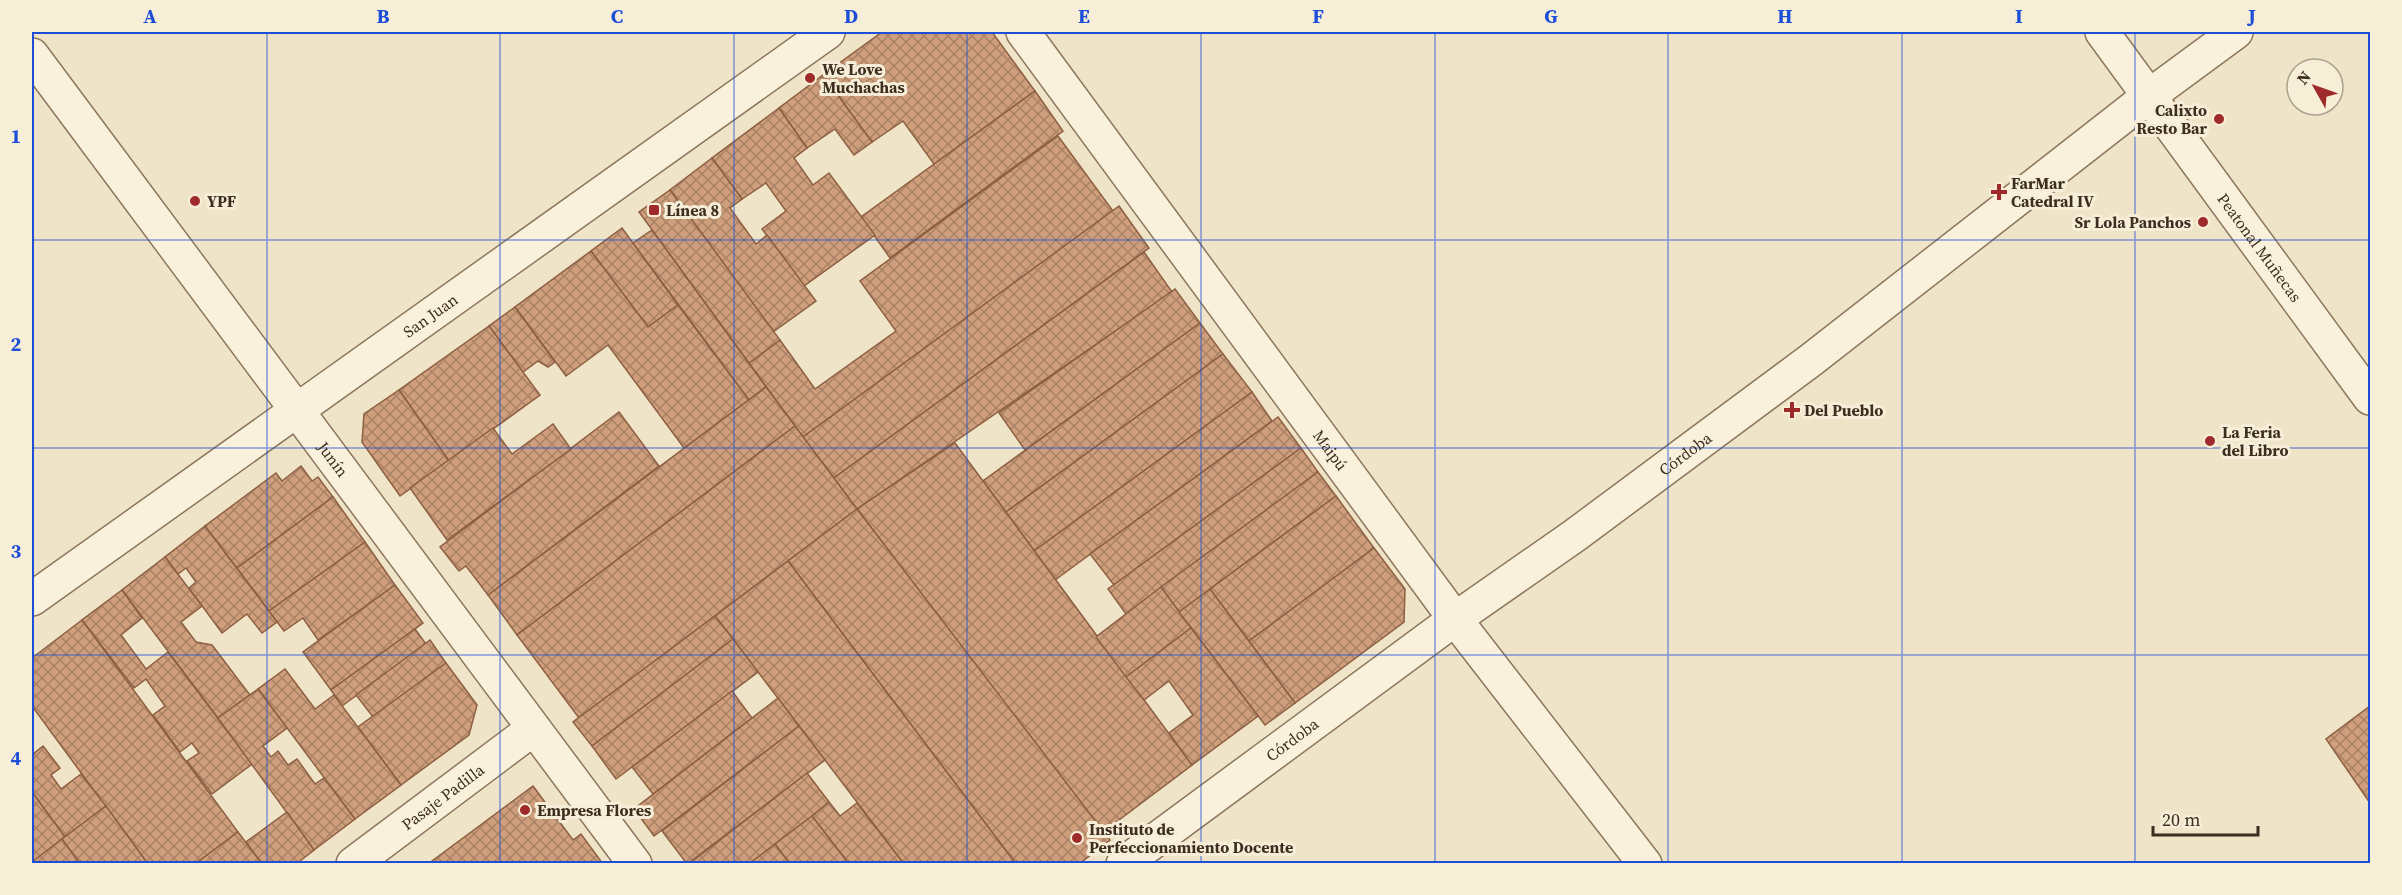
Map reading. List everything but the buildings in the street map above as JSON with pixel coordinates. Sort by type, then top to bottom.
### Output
[{"type":"street","name":"San Juan","points":[[32,599],[828,32]]},
{"type":"street","name":"Maipú","points":[[1023,32],[1455,620],[1645,864]]},
{"type":"street","name":"Peatonal Muñecas","points":[[2102,32],[2370,398]]},
{"type":"street","name":"Córdoba","points":[[1123,864],[1455,620],[1574,537],[1811,360],[2149,96],[2236,32]]},
{"type":"street","name":"Junín","points":[[32,55],[635,864]]},
{"type":"street","name":"Pasaje Padilla","points":[[353,864],[533,729]]},
{"type":"place","name":"We Love Muchachas","points":[[810,78]]},
{"type":"place","name":"Calixto Resto Bar","points":[[2219,119]]},
{"type":"place","name":"FarMar Catedral IV","points":[[1999,192]]},
{"type":"place","name":"YPF","points":[[195,201]]},
{"type":"place","name":"Línea 8","points":[[654,210]]},
{"type":"place","name":"Sr Lola Panchos","points":[[2203,222]]},
{"type":"place","name":"Del Pueblo","points":[[1792,410]]},
{"type":"place","name":"La Feria del Libro","points":[[2210,441]]},
{"type":"place","name":"Empresa Flores","points":[[525,810]]},
{"type":"place","name":"Instituto de Perfeccionamiento Docente","points":[[1077,838]]}]
